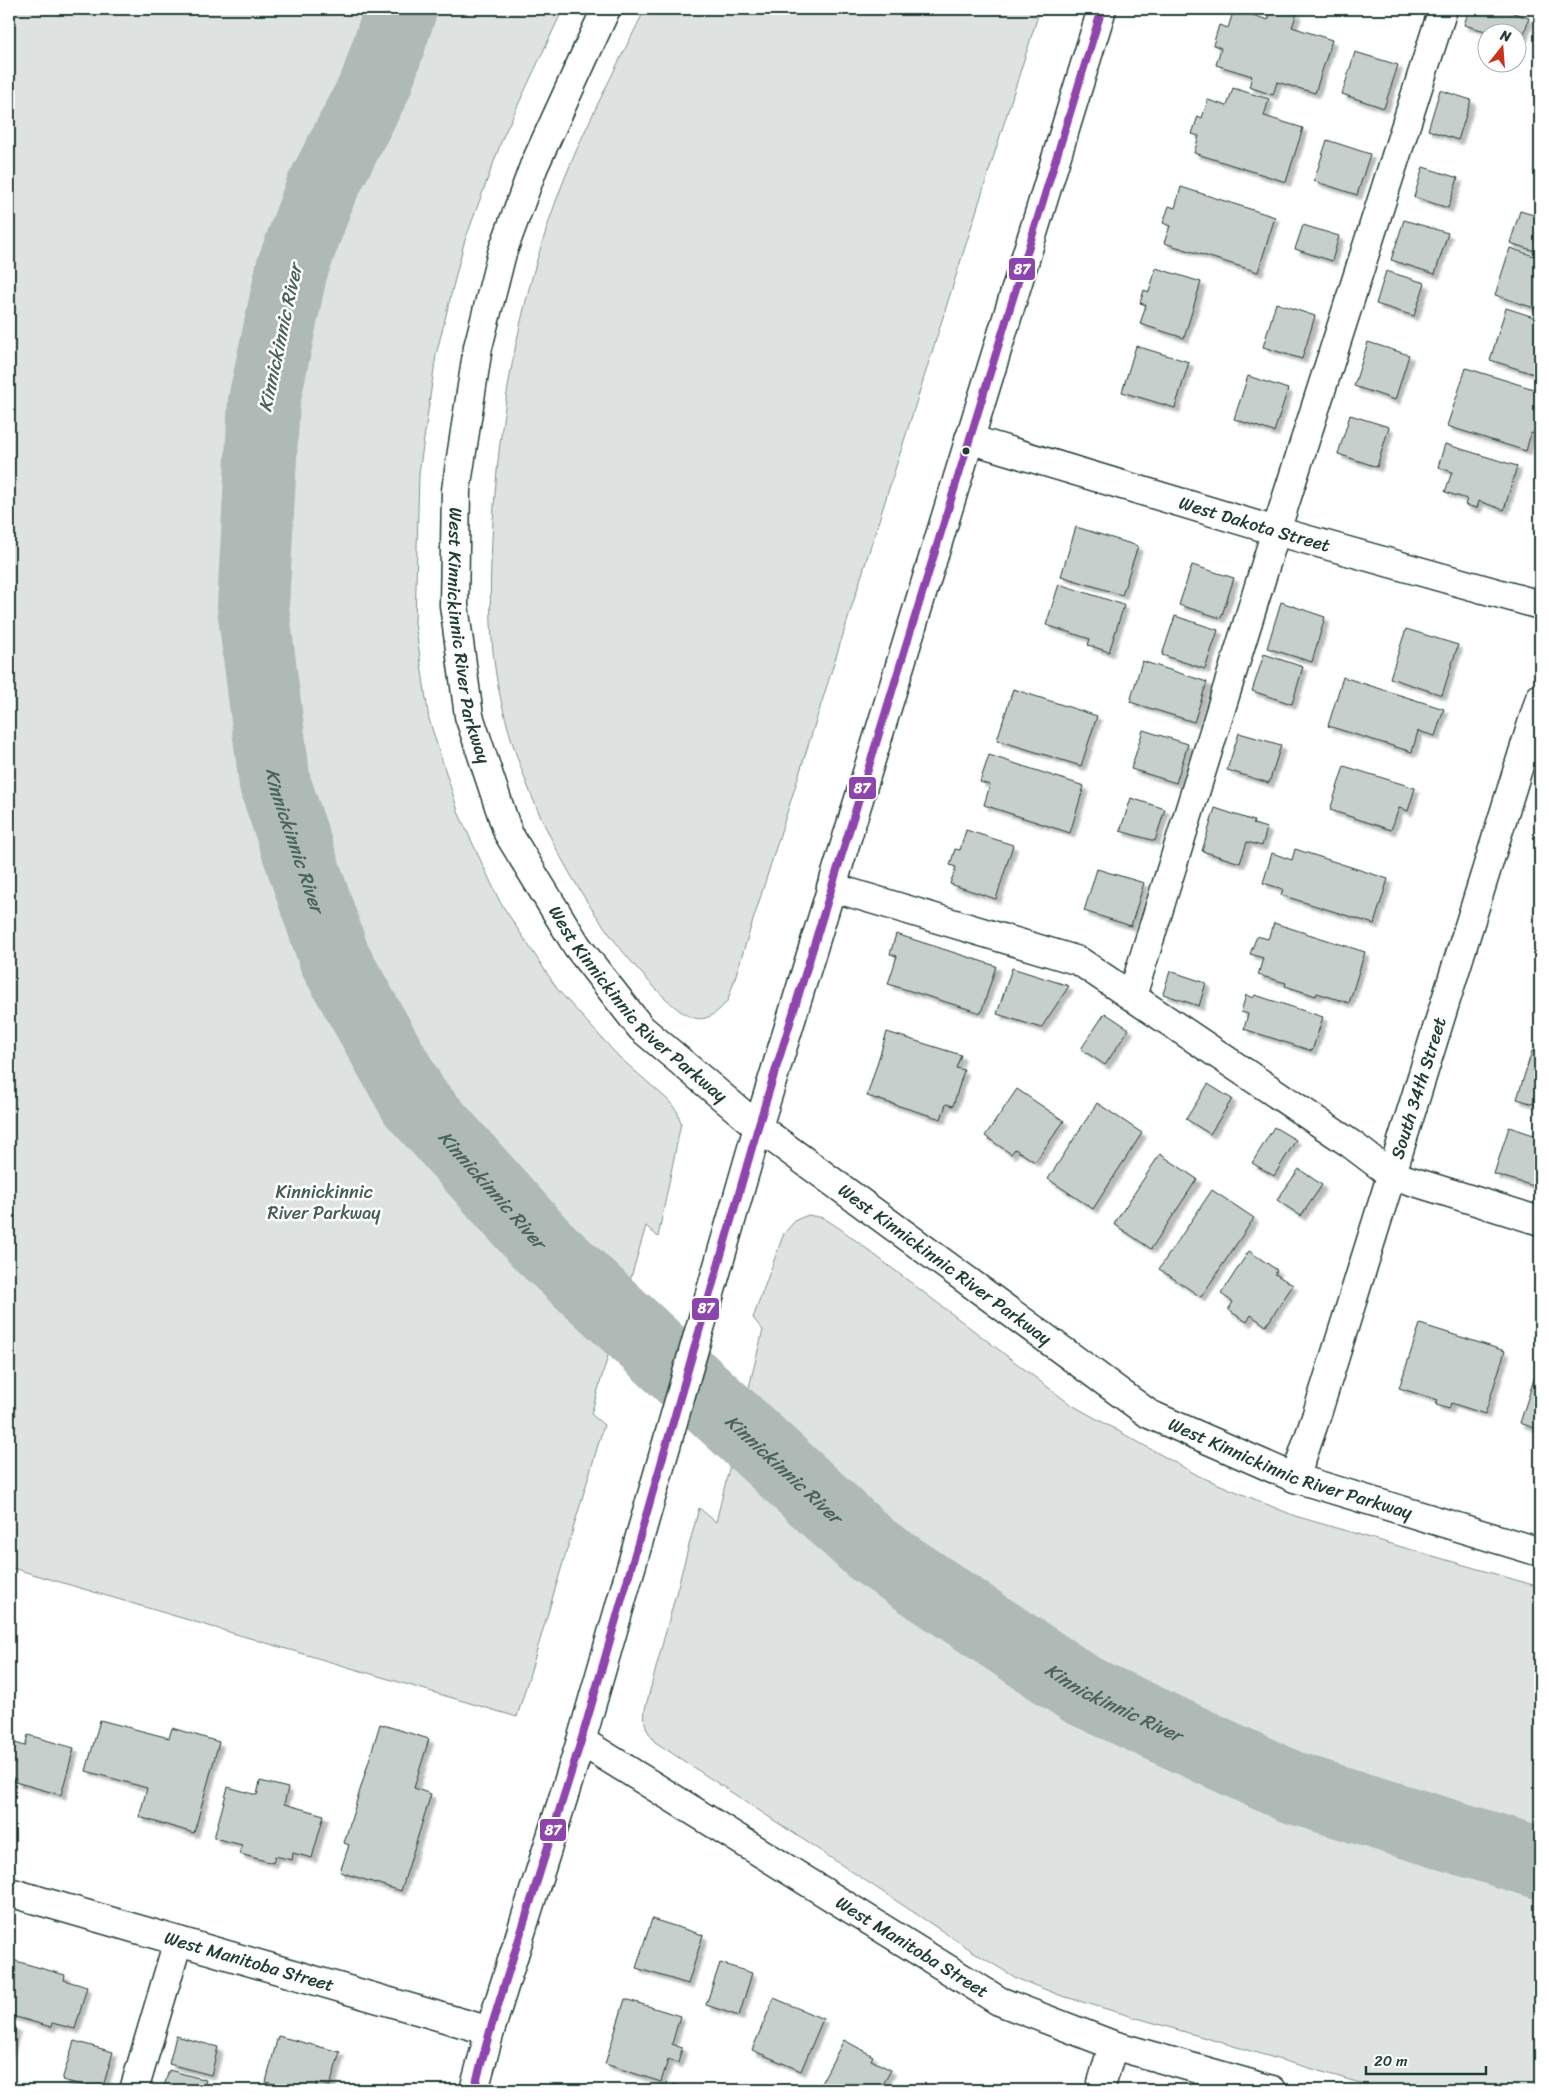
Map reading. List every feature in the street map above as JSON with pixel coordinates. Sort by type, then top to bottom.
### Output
[{"type":"street","name":"West Kinnickinnic River Parkway","points":[[606,9],[534,166],[502,253],[478,347],[456,499],[454,605],[469,716],[508,833],[577,946],[641,1028],[758,1127],[1149,1414],[1295,1478],[1540,1552]]},
{"type":"street","points":[[474,2090],[490,2031],[581,1740],[656,1473],[758,1127],[968,439],[1102,9]]},
{"type":"street","points":[[1132,996],[1276,531],[1443,9]]},
{"type":"street","name":"West Dakota Street","points":[[968,439],[1276,531],[1540,605]]},
{"type":"street","name":"South 34th Street","points":[[1295,1478],[1392,1175],[1540,698]]},
{"type":"street","points":[[831,887],[1079,961],[1351,1144],[1392,1175],[1540,1221]]},
{"type":"street","name":"West Manitoba Street","points":[[581,1740],[999,2001],[1113,2045],[1272,2090]]},
{"type":"street","name":"West Manitoba Street","points":[[9,1892],[490,2031]]},
{"type":"street","points":[[134,2090],[178,1941]]},
{"type":"street","points":[[1100,2090],[1113,2045]]},
{"type":"green space","name":"Kinnickinnic River Parkway","points":[[9,9],[563,9],[503,137],[464,243],[436,355],[419,474],[415,623],[429,719],[459,814],[500,902],[558,990],[619,1057],[668,1100],[677,1111],[681,1123],[658,1237],[646,1226],[591,1414],[604,1425],[517,1717],[9,1567]]},
{"type":"green space","points":[[645,9],[1040,9],[728,1000],[711,1016],[703,1018],[688,1016],[663,996],[633,963],[579,889],[556,848],[519,762],[506,718],[493,656],[491,579],[493,521],[499,448],[510,376],[525,304],[545,234],[566,176],[590,119]]},
{"type":"green space","points":[[808,1215],[824,1218],[842,1230],[1070,1404],[1199,1476],[1295,1516],[1540,1587],[1540,2090],[1384,2090],[1062,1996],[1018,1979],[983,1958],[655,1742],[646,1726],[644,1718],[645,1709],[699,1508],[716,1522],[763,1330],[753,1318],[784,1233],[796,1220]]},
{"type":"building","points":[[1234,9],[1268,20],[1272,9],[1284,9],[1297,13],[1292,27],[1332,40],[1315,93],[1277,82],[1273,95],[1249,87],[1252,76],[1216,65],[1221,48],[1213,45],[1219,25],[1228,28]]},
{"type":"building","points":[[1469,9],[1514,9],[1513,13],[1529,18],[1526,28],[1526,22],[1476,22],[1476,28],[1464,25]]},
{"type":"building","points":[[1355,52],[1398,65],[1384,108],[1342,94]]},
{"type":"building","points":[[1233,88],[1269,99],[1264,116],[1303,128],[1286,182],[1194,153],[1199,136],[1192,134],[1198,116],[1202,118],[1208,100],[1227,106]]},
{"type":"building","points":[[1440,90],[1471,100],[1458,140],[1428,130]]},
{"type":"building","points":[[1327,140],[1370,154],[1357,195],[1314,181]]},
{"type":"building","points":[[1423,167],[1458,178],[1448,208],[1414,197]]},
{"type":"building","points":[[1181,187],[1275,217],[1258,272],[1164,243],[1170,226],[1163,223],[1169,206],[1175,208]]},
{"type":"building","points":[[1540,205],[1540,258],[1533,256],[1535,251],[1510,243],[1520,211],[1537,216]]},
{"type":"building","points":[[1404,220],[1448,233],[1435,274],[1391,260]]},
{"type":"building","points":[[1303,225],[1339,236],[1332,261],[1295,249]]},
{"type":"building","points":[[1510,248],[1540,258],[1540,310],[1495,295]]},
{"type":"building","points":[[1156,268],[1201,282],[1184,338],[1140,324],[1146,305],[1140,303],[1144,290],[1149,292]]},
{"type":"building","points":[[1386,271],[1425,283],[1414,316],[1376,304]]},
{"type":"building","points":[[1276,303],[1315,316],[1302,359],[1263,347]]},
{"type":"building","points":[[1506,308],[1540,319],[1540,376],[1490,360]]},
{"type":"building","points":[[1368,342],[1409,355],[1395,400],[1354,386]]},
{"type":"building","points":[[1136,346],[1189,362],[1175,408],[1122,392]]},
{"type":"building","points":[[1466,368],[1540,391],[1537,408],[1540,409],[1540,436],[1531,433],[1526,451],[1447,426]]},
{"type":"building","points":[[1248,376],[1288,389],[1274,432],[1234,419]]},
{"type":"building","points":[[1350,415],[1389,427],[1377,467],[1338,454]]},
{"type":"building","points":[[1445,444],[1517,466],[1504,510],[1479,501],[1477,508],[1465,505],[1467,499],[1445,492],[1452,472],[1438,467]]},
{"type":"building","points":[[1076,527],[1138,546],[1122,595],[1061,576]]},
{"type":"building","points":[[1192,565],[1234,578],[1221,618],[1179,605]]},
{"type":"building","points":[[1059,584],[1124,605],[1109,652],[1088,645],[1090,639],[1046,625]]},
{"type":"building","points":[[1281,602],[1325,617],[1312,662],[1267,648]]},
{"type":"building","points":[[1175,616],[1218,630],[1205,669],[1162,655]]},
{"type":"building","points":[[1406,629],[1458,645],[1442,695],[1390,678]]},
{"type":"building","points":[[1264,654],[1303,667],[1292,704],[1252,691]]},
{"type":"building","points":[[1142,661],[1207,682],[1194,722],[1130,702]]},
{"type":"building","points":[[1343,677],[1444,709],[1435,736],[1418,731],[1412,752],[1328,726]]},
{"type":"building","points":[[1013,689],[1097,716],[1081,766],[997,740]]},
{"type":"building","points":[[1143,730],[1188,744],[1176,783],[1131,769]]},
{"type":"building","points":[[1239,733],[1281,745],[1269,783],[1227,770]]},
{"type":"building","points":[[989,755],[1084,786],[1070,833],[984,805],[990,785],[980,782]]},
{"type":"building","points":[[1344,766],[1415,788],[1408,811],[1399,808],[1391,830],[1330,810]]},
{"type":"building","points":[[1131,798],[1165,809],[1155,841],[1120,831]]},
{"type":"building","points":[[1215,808],[1254,821],[1253,824],[1267,828],[1262,846],[1247,842],[1240,863],[1202,851]]},
{"type":"building","points":[[966,830],[1013,845],[996,899],[950,884],[956,867],[950,865],[955,849],[960,850]]},
{"type":"building","points":[[1295,849],[1388,879],[1374,924],[1281,895],[1283,889],[1263,883],[1272,853],[1292,860]]},
{"type":"building","points":[[1097,869],[1144,883],[1131,926],[1084,911]]},
{"type":"building","points":[[1274,923],[1365,952],[1349,1003],[1317,993],[1316,996],[1285,986],[1286,983],[1258,975],[1263,958],[1250,954],[1257,936],[1268,939]]},
{"type":"building","points":[[896,934],[996,966],[981,1013],[888,984],[897,956],[890,954]]},
{"type":"building","points":[[1012,968],[1069,986],[1041,1028],[997,1014]]},
{"type":"building","points":[[1170,971],[1206,983],[1199,1006],[1163,994]]},
{"type":"building","points":[[1246,995],[1253,998],[1255,995],[1323,1017],[1312,1051],[1244,1029],[1248,1014],[1241,1012]]},
{"type":"building","points":[[1105,1013],[1129,1029],[1105,1065],[1081,1049]]},
{"type":"building","points":[[887,1032],[961,1055],[956,1068],[964,1070],[953,1106],[946,1104],[941,1119],[867,1096]]},
{"type":"building","points":[[1532,1051],[1540,1053],[1540,1106],[1517,1099]]},
{"type":"building","points":[[1208,1084],[1232,1099],[1210,1134],[1186,1119]]},
{"type":"building","points":[[1017,1089],[1064,1121],[1035,1162],[1015,1149],[1011,1154],[985,1136]]},
{"type":"building","points":[[1097,1103],[1142,1133],[1093,1209],[1048,1179]]},
{"type":"building","points":[[1274,1127],[1296,1140],[1274,1176],[1252,1163]]},
{"type":"building","points":[[1509,1127],[1540,1137],[1540,1188],[1494,1174]]},
{"type":"building","points":[[1160,1154],[1197,1179],[1151,1249],[1114,1224]]},
{"type":"building","points":[[1299,1169],[1322,1185],[1301,1216],[1277,1200]]},
{"type":"building","points":[[1212,1190],[1254,1218],[1201,1297],[1159,1269]]},
{"type":"building","points":[[1249,1251],[1277,1270],[1275,1274],[1293,1285],[1266,1326],[1251,1315],[1247,1322],[1228,1310],[1233,1302],[1221,1294]]},
{"type":"building","points":[[1420,1324],[1505,1351],[1485,1414],[1451,1403],[1449,1409],[1436,1405],[1438,1400],[1399,1388]]},
{"type":"building","points":[[1540,1360],[1540,1430],[1520,1423]]},
{"type":"building","points":[[100,1720],[169,1738],[172,1728],[219,1742],[194,1833],[139,1817],[147,1788],[86,1771]]},
{"type":"building","points":[[380,1724],[429,1739],[414,1788],[431,1794],[401,1891],[340,1872],[349,1845],[344,1843]]},
{"type":"building","points":[[28,1735],[74,1748],[61,1795],[15,1782],[16,1779],[9,1777],[9,1741],[25,1746]]},
{"type":"building","points":[[260,1781],[288,1788],[284,1804],[324,1815],[312,1858],[293,1853],[292,1860],[275,1856],[273,1863],[240,1854],[242,1845],[214,1838],[228,1787],[257,1795]]},
{"type":"building","points":[[652,1919],[703,1935],[688,1984],[636,1968]]},
{"type":"building","points":[[9,1959],[65,1975],[64,1980],[87,1987],[75,2029],[52,2023],[51,2027],[9,2015]]},
{"type":"building","points":[[720,1963],[752,1973],[739,2016],[706,2005]]},
{"type":"building","points":[[774,1998],[823,2019],[801,2071],[752,2050]]},
{"type":"building","points":[[625,1999],[680,2016],[672,2044],[682,2048],[678,2063],[668,2060],[661,2082],[605,2064]]},
{"type":"building","points":[[9,2025],[16,2027],[9,2052]]},
{"type":"building","points":[[176,2036],[218,2047],[211,2075],[169,2064]]},
{"type":"building","points":[[278,2036],[340,2052],[330,2086],[317,2083],[315,2090],[296,2090],[266,2082]]},
{"type":"building","points":[[844,2040],[873,2056],[871,2060],[891,2070],[880,2090],[826,2090],[819,2087]]},
{"type":"building","points":[[74,2041],[113,2052],[102,2090],[62,2080]]},
{"type":"building","points":[[169,2070],[206,2080],[203,2090],[163,2090]]},
{"type":"building","points":[[673,2084],[694,2090],[671,2090]]},
{"type":"waterway","name":"Kinnickinnic River","points":[[401,9],[376,84],[321,190],[292,269],[264,401],[253,607],[275,784],[335,960],[414,1101],[543,1246],[871,1549],[1082,1690],[1291,1787],[1540,1863]]},
{"type":"transit line","name":"87","points":[[474,2090],[490,2031],[581,1741],[758,1127],[1102,9]]}]
